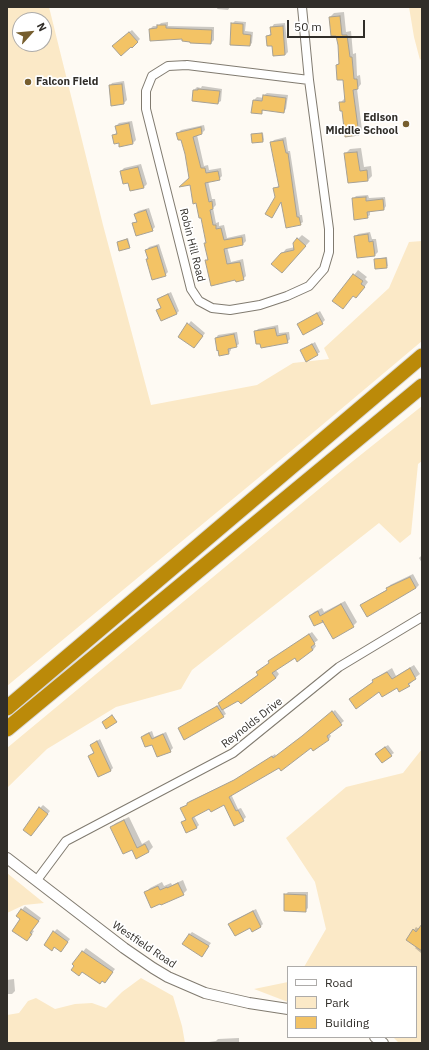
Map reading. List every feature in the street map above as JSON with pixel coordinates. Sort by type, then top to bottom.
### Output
[{"type":"highway","points":[[7,708],[422,356]]},
{"type":"highway","points":[[7,729],[422,386]]},
{"type":"street","name":"Robin Hill Road","points":[[302,7],[309,80],[329,229],[329,252],[324,269],[309,286],[287,296],[260,305],[230,310],[212,308],[199,301],[191,288],[146,109],[146,91],[152,76],[168,66],[187,65],[309,80]]},
{"type":"street","name":"Reynolds Drive","points":[[37,880],[66,840],[234,753],[339,667],[422,617]]},
{"type":"street","name":"Westfield Road","points":[[7,858],[131,953],[153,968],[180,983],[200,991],[228,999],[287,1010]]},
{"type":"green space","name":"Falcon Field","points":[[7,7],[49,7],[50,12],[12,12],[12,52],[52,52],[52,19],[103,225],[151,405],[257,385],[293,363],[329,359],[324,348],[389,288],[409,242],[422,241],[422,341],[7,686]]},
{"type":"green space","points":[[409,7],[422,7],[422,58],[420,60],[414,37]]},
{"type":"green space","points":[[422,406],[422,461],[418,464],[411,534],[400,543],[379,523],[192,670],[181,689],[116,707],[47,749],[7,788],[7,748],[348,465]]},
{"type":"green space","points":[[422,749],[422,1043],[399,1043],[394,1038],[417,1038],[417,966],[305,966],[326,929],[315,882],[286,838],[346,787],[403,773]]},
{"type":"green space","points":[[7,873],[44,903],[24,905],[7,913]]},
{"type":"green space","points":[[141,978],[173,996],[182,1026],[185,1043],[7,1043],[7,1015],[19,1013],[28,1001],[36,998],[55,1009],[75,1004],[92,1003],[106,1008],[122,992]]},
{"type":"green space","points":[[287,982],[287,1002],[254,989]]},
{"type":"building","points":[[340,16],[342,35],[347,35],[350,57],[352,57],[354,79],[357,79],[358,89],[353,90],[359,135],[345,137],[342,111],[340,111],[339,102],[345,102],[343,80],[337,80],[336,65],[339,64],[338,45],[336,36],[331,36],[329,17]]},
{"type":"building","points":[[231,23],[243,24],[243,34],[251,35],[250,46],[230,45]]},
{"type":"building","points":[[157,25],[166,25],[166,28],[212,30],[211,44],[190,43],[182,41],[182,39],[150,41],[149,29],[157,28]]},
{"type":"building","points":[[283,26],[285,55],[273,56],[272,46],[267,46],[266,36],[271,35],[270,27]]},
{"type":"building","points":[[129,32],[138,42],[121,56],[112,46]]},
{"type":"building","points":[[122,84],[124,104],[111,106],[109,85]]},
{"type":"building","points":[[193,90],[220,91],[218,104],[192,101]]},
{"type":"building","points":[[263,95],[286,98],[284,113],[262,110],[262,114],[251,113],[253,100],[262,101]]},
{"type":"building","points":[[129,123],[133,144],[119,147],[119,143],[114,144],[112,135],[117,134],[115,126]]},
{"type":"building","points":[[201,127],[202,134],[193,137],[201,168],[205,168],[206,173],[218,171],[220,180],[205,183],[209,202],[212,201],[213,209],[210,210],[213,225],[216,225],[216,229],[221,228],[224,240],[242,237],[243,245],[224,249],[227,264],[240,262],[244,280],[236,282],[235,280],[211,286],[205,260],[208,260],[201,218],[199,218],[196,203],[193,204],[190,185],[179,187],[189,178],[181,140],[178,140],[176,133]]},
{"type":"building","points":[[262,133],[263,142],[252,143],[251,134]]},
{"type":"building","points":[[283,140],[286,153],[288,153],[297,217],[299,217],[301,225],[286,228],[281,202],[272,218],[265,214],[275,197],[273,188],[279,187],[270,142]]},
{"type":"building","points":[[357,152],[360,171],[367,170],[368,181],[348,183],[344,153]]},
{"type":"building","points":[[138,167],[144,188],[130,191],[128,183],[123,184],[120,171]]},
{"type":"building","points":[[366,197],[366,201],[383,199],[384,210],[367,212],[368,218],[354,220],[352,198]]},
{"type":"building","points":[[146,210],[153,231],[136,236],[132,223],[137,222],[134,214]]},
{"type":"building","points":[[368,234],[369,242],[373,241],[375,256],[357,258],[354,236]]},
{"type":"building","points":[[297,238],[306,246],[282,273],[271,264],[281,253],[294,250],[293,243]]},
{"type":"building","points":[[127,239],[130,248],[119,251],[117,242]]},
{"type":"building","points":[[157,246],[166,276],[152,280],[145,250]]},
{"type":"building","points":[[386,258],[387,268],[375,269],[374,259]]},
{"type":"building","points":[[353,274],[363,281],[361,284],[365,287],[356,298],[353,296],[343,309],[332,301]]},
{"type":"building","points":[[168,294],[177,314],[161,321],[156,310],[161,308],[157,299]]},
{"type":"building","points":[[317,313],[323,324],[303,335],[297,324]]},
{"type":"building","points":[[187,323],[203,336],[194,348],[178,337]]},
{"type":"building","points":[[275,328],[277,336],[286,334],[288,343],[261,348],[260,344],[256,344],[254,331]]},
{"type":"building","points":[[234,334],[237,347],[228,349],[229,354],[219,356],[215,338]]},
{"type":"building","points":[[312,344],[318,355],[306,362],[300,350]]},
{"type":"building","points":[[410,577],[416,588],[367,617],[360,605],[387,590],[386,588]]},
{"type":"building","points":[[341,604],[354,627],[333,639],[322,620],[323,622],[314,626],[309,616],[318,611],[320,616]]},
{"type":"building","points":[[309,634],[315,644],[311,647],[313,650],[297,662],[295,658],[272,673],[276,678],[241,704],[238,701],[222,710],[218,703],[258,675],[256,672],[269,663],[268,661]]},
{"type":"building","points":[[410,668],[416,679],[408,684],[410,686],[399,692],[397,688],[382,697],[379,692],[356,709],[349,699],[373,682],[372,680],[387,672],[392,679]]},
{"type":"building","points":[[217,706],[224,717],[184,740],[178,728]]},
{"type":"building","points":[[332,711],[342,725],[327,736],[329,740],[313,751],[311,748],[281,771],[279,768],[229,797],[236,811],[238,810],[244,821],[234,826],[224,805],[211,812],[209,809],[192,818],[197,828],[186,833],[181,822],[186,820],[180,808],[187,805],[187,803],[234,780],[272,756],[273,758]]},
{"type":"building","points":[[112,715],[117,722],[106,729],[102,722]]},
{"type":"building","points":[[149,733],[152,739],[163,734],[171,752],[157,757],[152,745],[145,747],[141,737]]},
{"type":"building","points":[[97,741],[111,771],[98,777],[88,756],[94,753],[90,745]]},
{"type":"building","points":[[385,747],[392,756],[382,763],[375,754]]},
{"type":"building","points":[[39,807],[48,814],[31,836],[23,830]]},
{"type":"building","points":[[124,820],[137,848],[145,844],[149,852],[136,859],[132,850],[123,854],[110,827]]},
{"type":"building","points":[[178,883],[184,895],[151,908],[144,892],[158,886],[160,890]]},
{"type":"building","points":[[284,894],[306,895],[306,912],[284,911]]},
{"type":"building","points":[[21,909],[39,921],[30,933],[32,934],[27,941],[12,931],[20,919],[16,916]]},
{"type":"building","points":[[253,911],[261,927],[252,932],[250,928],[235,936],[228,924]]},
{"type":"building","points":[[422,924],[422,951],[406,940],[413,929],[416,932]]},
{"type":"building","points":[[53,931],[68,942],[61,952],[54,947],[52,951],[44,945]]},
{"type":"building","points":[[189,934],[209,946],[202,957],[182,944]]},
{"type":"building","points":[[82,951],[113,972],[105,983],[102,981],[100,984],[82,972],[79,976],[71,970],[74,966],[72,964]]},
{"type":"place","name":"Falcon Field","points":[[28,82]]},
{"type":"place","name":"Edison Middle School","points":[[406,124]]}]
